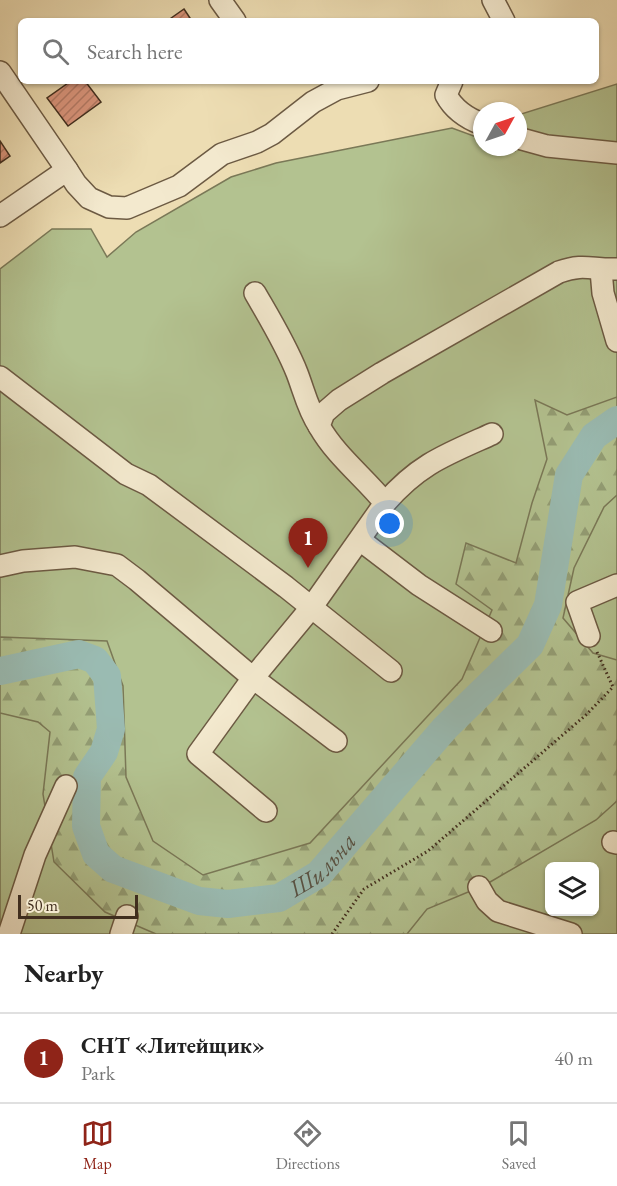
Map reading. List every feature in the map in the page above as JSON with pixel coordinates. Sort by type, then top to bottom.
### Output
[{"type":"street","points":[[220,0],[233,18]]},
{"type":"street","points":[[0,72],[76,184],[89,198],[109,207],[127,208],[179,186],[222,154],[257,142],[272,134],[313,102],[337,89],[356,84]]},
{"type":"street","points":[[451,84],[446,95],[451,105],[473,119]]},
{"type":"street","points":[[527,140],[547,146],[617,153]]},
{"type":"street","points":[[0,216],[67,170]]},
{"type":"street","points":[[319,426],[324,413],[339,400],[381,373],[559,272],[572,267],[609,269],[603,293],[617,341]]},
{"type":"street","points":[[255,293],[297,374],[312,415],[347,464],[372,487],[385,503]]},
{"type":"street","points":[[0,377],[126,474],[149,485],[286,587],[391,671]]},
{"type":"street","points":[[266,811],[198,754],[253,678],[311,608],[385,503],[400,486],[433,460],[492,434]]},
{"type":"street","points":[[360,540],[419,585],[491,631]]},
{"type":"street","points":[[0,566],[23,561],[75,557],[117,565],[253,678],[336,741]]},
{"type":"street","points":[[590,636],[577,602],[617,585]]},
{"type":"street","points":[[9,934],[35,855],[66,786]]},
{"type":"street","points":[[478,887],[487,901],[498,911],[572,934]]},
{"type":"path","points":[[332,934],[364,889],[428,851],[587,714],[613,687],[590,636]]},
{"type":"green space","points":[[617,84],[617,934],[0,934],[0,269],[52,229],[91,229],[107,257],[136,232],[231,177],[276,163],[452,128],[473,136],[473,156],[527,156],[527,112]]},
{"type":"green space","points":[[617,397],[617,495],[604,507],[574,568],[563,618],[593,653],[617,660],[617,801],[596,820],[485,885],[427,909],[407,934],[156,934],[105,912],[54,862],[43,794],[50,732],[38,722],[0,713],[0,637],[107,641],[123,686],[126,777],[153,841],[203,875],[310,843],[462,679],[492,610],[456,584],[466,543],[516,563],[532,503],[547,459],[535,400],[567,415]]},
{"type":"building","points":[[184,9],[190,18],[171,18]]},
{"type":"building","points":[[67,84],[87,84],[101,102],[68,126],[47,98]]},
{"type":"building","points":[[0,141],[10,156],[0,163]]},
{"type":"waterway","name":"Шильна","points":[[0,671],[79,654],[95,660],[107,676],[111,729],[104,752],[87,777],[86,826],[96,854],[113,869],[199,901],[228,904],[279,898],[319,874],[445,728],[530,645],[548,605],[569,475],[594,436],[617,420]]},
{"type":"place","name":"СНТ «Литейщик»","points":[[308,568]]}]
